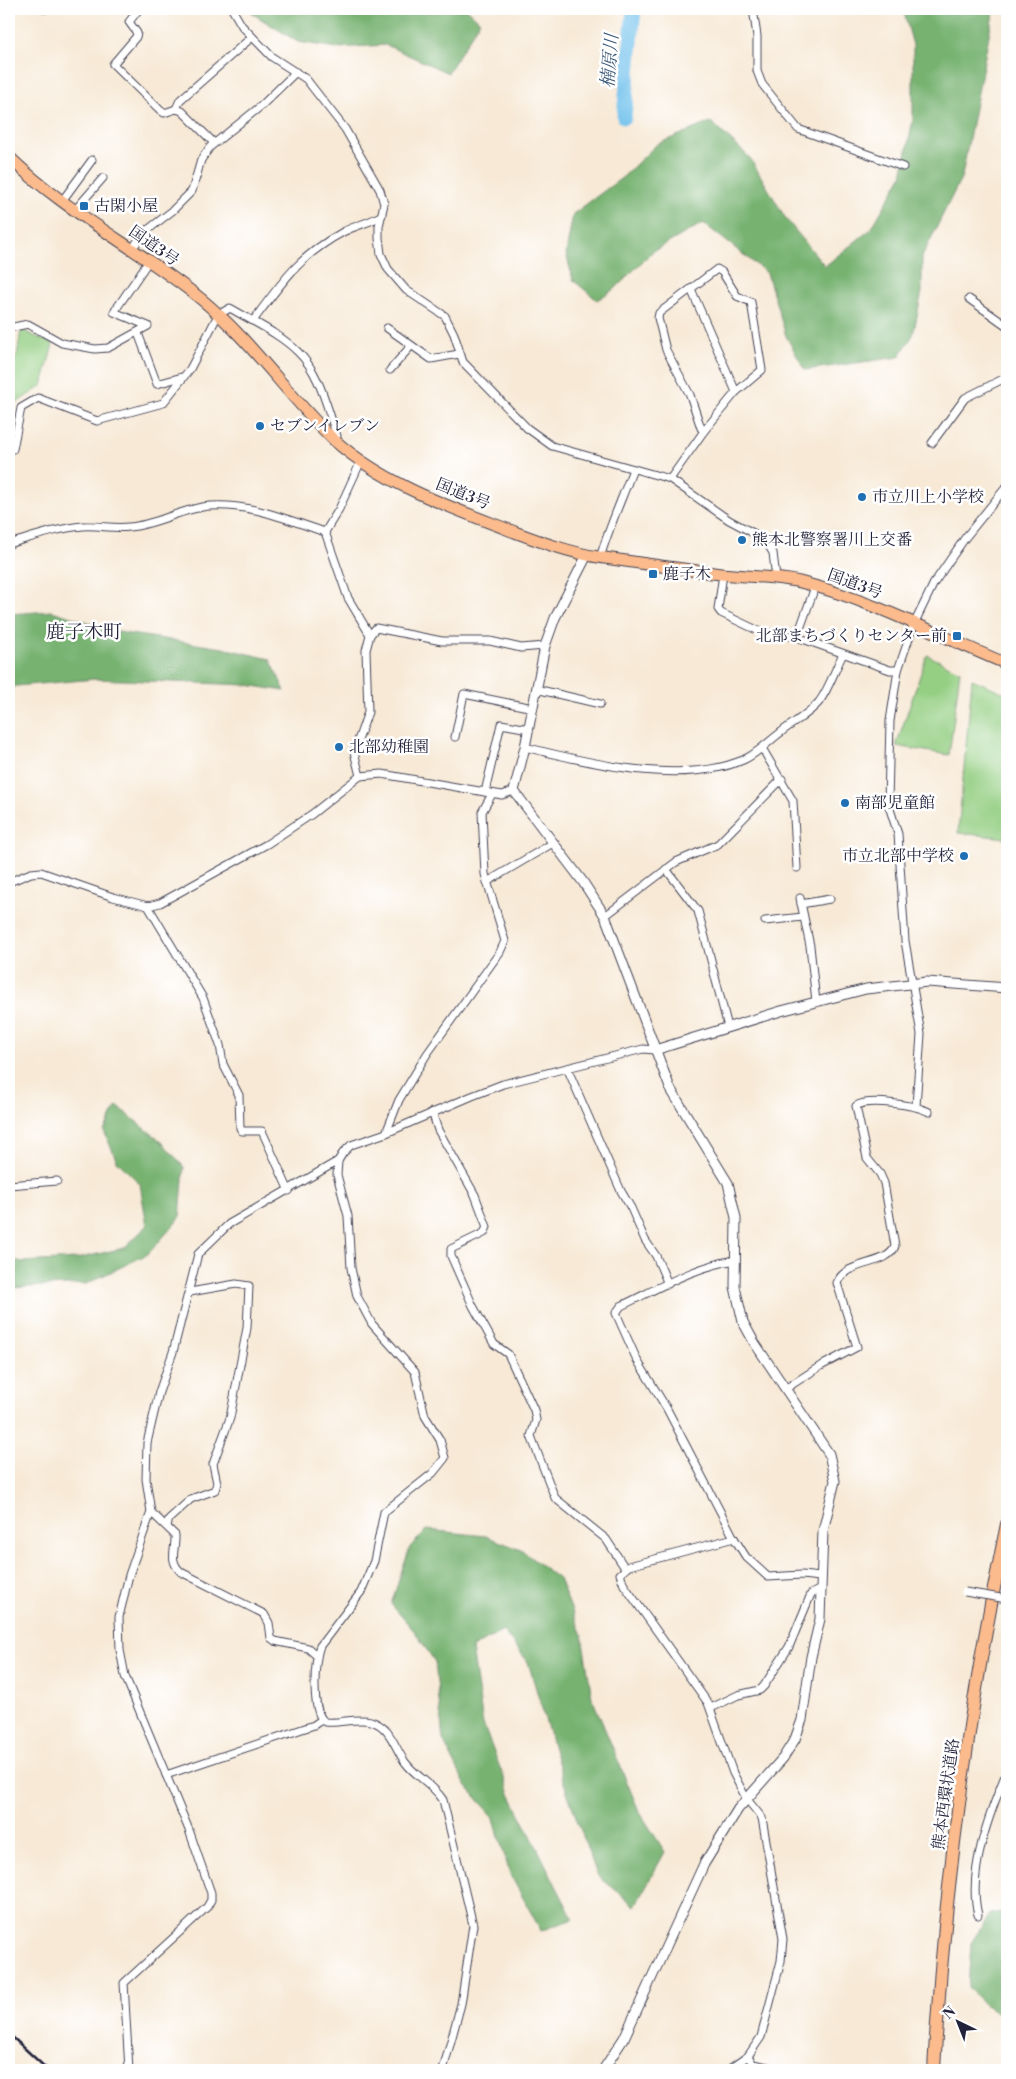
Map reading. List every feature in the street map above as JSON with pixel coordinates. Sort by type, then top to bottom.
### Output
[{"type":"highway","name":"国道3号","points":[[9,157],[62,202],[189,290],[218,315],[334,440],[360,461],[391,480],[433,501],[587,556],[722,574],[776,578],[815,586],[850,597],[1007,664]]},
{"type":"highway","name":"熊本西環状道路","points":[[934,2070],[950,1875],[995,1580],[1007,1524]]},
{"type":"street","points":[[140,9],[129,22],[137,33],[136,37],[113,64],[160,110],[166,113],[176,109],[180,100],[252,37]]},
{"type":"street","points":[[232,9],[242,26],[272,58],[306,79],[327,104],[375,179],[384,204],[379,226],[379,238],[382,254],[388,269],[406,290],[444,316],[454,334],[463,362],[536,436],[552,446],[670,479],[728,520],[757,535],[767,543],[773,553],[776,578]]},
{"type":"street","points":[[752,9],[757,36],[758,71],[762,84],[798,128],[903,167]]},
{"type":"street","points":[[131,250],[144,232],[172,211],[192,191],[201,160],[214,143],[261,106],[296,72]]},
{"type":"street","points":[[176,109],[186,114],[214,143]]},
{"type":"street","points":[[62,202],[92,160]]},
{"type":"street","points":[[75,210],[103,178]]},
{"type":"street","points":[[253,321],[297,264],[342,233],[369,223],[382,215]]},
{"type":"street","points":[[9,328],[28,324],[62,343],[95,349],[108,348],[147,329],[146,324],[114,312],[148,262]]},
{"type":"street","points":[[670,479],[704,431],[736,392],[762,370],[750,302],[736,296],[722,272],[717,269],[659,314],[658,318],[666,350],[690,395],[701,428],[704,431]]},
{"type":"street","points":[[691,289],[736,392]]},
{"type":"street","points":[[969,299],[1007,326]]},
{"type":"street","points":[[13,449],[21,408],[38,398],[97,421],[163,402],[190,368],[218,315],[230,308],[285,341],[310,366],[337,436],[334,440]]},
{"type":"street","points":[[387,328],[431,359],[459,354]]},
{"type":"street","points":[[138,333],[157,384],[183,377]]},
{"type":"street","points":[[390,370],[412,346]]},
{"type":"street","points":[[932,443],[965,398],[1007,377]]},
{"type":"street","points":[[325,532],[339,509],[360,461]]},
{"type":"street","points":[[600,558],[611,520],[620,505],[633,469]]},
{"type":"street","points":[[916,1106],[921,1034],[905,941],[898,834],[888,803],[890,721],[898,670],[914,624],[934,583],[965,538],[1007,486]]},
{"type":"street","points":[[9,544],[76,527],[105,525],[130,527],[151,524],[187,510],[210,506],[238,507],[274,515],[325,532]]},
{"type":"street","points":[[325,532],[348,598],[370,635]]},
{"type":"street","points":[[514,791],[529,729],[545,646],[555,618],[587,556]]},
{"type":"street","points":[[722,574],[718,609],[721,612],[761,632],[797,637],[890,670],[898,670]]},
{"type":"street","points":[[797,637],[815,586]]},
{"type":"street","points":[[360,776],[357,773],[354,752],[368,712],[366,650],[370,635],[380,627],[407,635],[442,641],[490,641],[521,648],[545,646]]},
{"type":"street","points":[[525,747],[592,764],[690,772],[744,759],[762,748],[819,702],[843,654]]},
{"type":"street","points":[[536,689],[600,704]]},
{"type":"street","points":[[455,737],[464,694],[532,708]]},
{"type":"street","points":[[386,1133],[399,1100],[427,1054],[500,952],[505,941],[487,882],[482,812],[488,793],[500,724],[529,729]]},
{"type":"street","points":[[762,748],[794,801],[797,868]]},
{"type":"street","points":[[9,882],[31,873],[41,872],[113,897],[148,906],[170,899],[267,844],[312,814],[360,776],[382,774],[502,795],[514,791]]},
{"type":"street","points":[[605,916],[676,862],[718,844],[782,779]]},
{"type":"street","points":[[514,791],[583,882],[605,916],[670,1088],[728,1183],[736,1218],[735,1288],[744,1322],[754,1342],[829,1454],[834,1468],[835,1481],[823,1530],[820,1619],[796,1739],[784,1758],[746,1798],[704,1864],[624,2038],[603,2070]]},
{"type":"street","points":[[487,882],[552,843]]},
{"type":"street","points":[[666,869],[698,911],[728,1027]]},
{"type":"street","points":[[816,1002],[810,946],[801,901],[830,899]]},
{"type":"street","points":[[148,906],[203,998],[220,1045],[223,1064],[239,1095],[240,1128],[242,1131],[262,1131],[289,1191]]},
{"type":"street","points":[[765,921],[803,917]]},
{"type":"street","points":[[129,2070],[124,1983],[207,1907],[211,1900],[211,1893],[192,1839],[125,1676],[120,1650],[119,1617],[122,1600],[151,1512],[146,1479],[147,1443],[158,1392],[173,1352],[190,1292],[198,1254],[206,1244],[229,1224],[338,1162],[351,1145],[386,1133],[432,1112],[503,1084],[568,1070],[643,1049],[655,1050],[728,1027],[866,989],[927,982],[1007,988]]},
{"type":"street","points":[[568,1070],[620,1191],[631,1208],[644,1240],[656,1256],[668,1284]]},
{"type":"street","points":[[785,1390],[819,1367],[857,1347],[836,1283],[839,1277],[854,1267],[888,1256],[895,1246],[884,1183],[880,1174],[867,1158],[856,1106],[860,1103],[874,1103],[916,1106],[929,1112]]},
{"type":"street","points":[[432,1112],[438,1130],[475,1195],[487,1226],[484,1233],[452,1249],[451,1256],[462,1284],[493,1342],[508,1354],[534,1410],[536,1420],[531,1436],[555,1498],[606,1539],[625,1568]]},
{"type":"street","points":[[338,1162],[337,1175],[348,1216],[351,1268],[358,1296],[372,1324],[415,1372],[421,1404],[440,1440],[445,1458],[433,1473],[384,1512],[374,1561],[362,1592],[320,1646],[316,1656],[317,1705],[321,1720],[327,1723],[361,1720],[378,1724],[392,1738],[410,1768],[436,1789],[443,1800],[473,1925],[461,2004],[443,2070]]},
{"type":"street","points":[[9,1185],[57,1181]]},
{"type":"street","points":[[736,1260],[720,1262],[668,1284],[621,1306],[616,1316],[734,1538],[746,1557],[758,1571],[768,1577],[820,1576]]},
{"type":"street","points":[[167,1526],[169,1519],[191,1499],[215,1490],[217,1484],[213,1464],[230,1418],[247,1328],[249,1286],[236,1284],[190,1292]]},
{"type":"street","points":[[151,1512],[175,1535],[172,1559],[174,1566],[181,1572],[264,1614],[269,1623],[271,1638],[275,1641],[308,1648],[316,1656]]},
{"type":"street","points":[[728,2070],[748,2056],[761,2037],[781,1961],[783,1939],[762,1818],[746,1798],[728,1762],[711,1708],[624,1584],[620,1574],[625,1568],[734,1538]]},
{"type":"street","points":[[711,1708],[738,1695],[760,1690],[764,1686],[783,1658],[811,1594],[821,1589]]},
{"type":"street","points":[[965,1592],[1007,1599]]},
{"type":"street","points":[[166,1775],[314,1726],[321,1720]]},
{"type":"street","points":[[978,1915],[975,1901],[976,1879],[995,1802],[1007,1771]]},
{"type":"street","points":[[748,2056],[752,2067],[782,2070]]},
{"type":"green space","points":[[251,9],[467,9],[480,21],[448,73],[386,45],[337,48],[298,42],[253,14]]},
{"type":"green space","points":[[903,9],[994,9],[962,176],[922,257],[922,292],[913,335],[899,357],[805,370],[786,336],[767,273],[703,223],[652,252],[616,288],[597,300],[573,280],[566,253],[573,214],[623,177],[657,144],[711,122],[750,158],[786,219],[825,266],[871,229],[902,176],[913,119],[913,45]]},
{"type":"green space","points":[[21,330],[53,344],[42,386],[13,405],[9,416],[9,362],[17,356]]},
{"type":"green space","points":[[52,611],[124,633],[223,648],[270,659],[285,691],[247,685],[95,679],[16,686],[9,692],[9,614]]},
{"type":"green space","points":[[927,655],[960,671],[949,755],[896,746]]},
{"type":"green space","points":[[972,679],[1007,694],[1007,838],[958,833]]},
{"type":"green space","points":[[117,1106],[162,1142],[184,1167],[180,1218],[148,1254],[86,1284],[9,1288],[9,1259],[23,1262],[76,1259],[124,1248],[147,1226],[140,1184],[117,1161],[104,1131]]},
{"type":"green space","points":[[427,1530],[486,1536],[521,1550],[559,1579],[582,1635],[592,1698],[639,1811],[665,1852],[635,1906],[597,1875],[566,1789],[528,1662],[503,1631],[472,1648],[483,1724],[511,1796],[573,1919],[541,1931],[510,1874],[493,1816],[466,1786],[443,1740],[435,1662],[415,1632],[391,1604],[410,1547]]},
{"type":"green space","points":[[1007,1911],[1007,2019],[985,2005],[968,1988],[971,1943],[990,1914]]},
{"type":"waterway","name":"楠原川","points":[[624,117],[634,9]]},
{"type":"railway","points":[[9,2034],[48,2070]]},
{"type":"place","name":"古閑小屋","points":[[84,206]]},
{"type":"place","name":"セブンイレブン","points":[[260,426]]},
{"type":"place","name":"市立川上小学校","points":[[862,497]]},
{"type":"place","name":"熊本北警察署川上交番","points":[[742,540]]},
{"type":"place","name":"鹿子木","points":[[653,574]]},
{"type":"place","name":"北部まちづくりセンター前","points":[[957,636]]},
{"type":"place","name":"北部幼稚園","points":[[339,747]]},
{"type":"place","name":"南部児童館","points":[[845,803]]},
{"type":"place","name":"市立北部中学校","points":[[964,856]]},
{"type":"district","name":"鹿子木町","points":[[84,632]]}]
